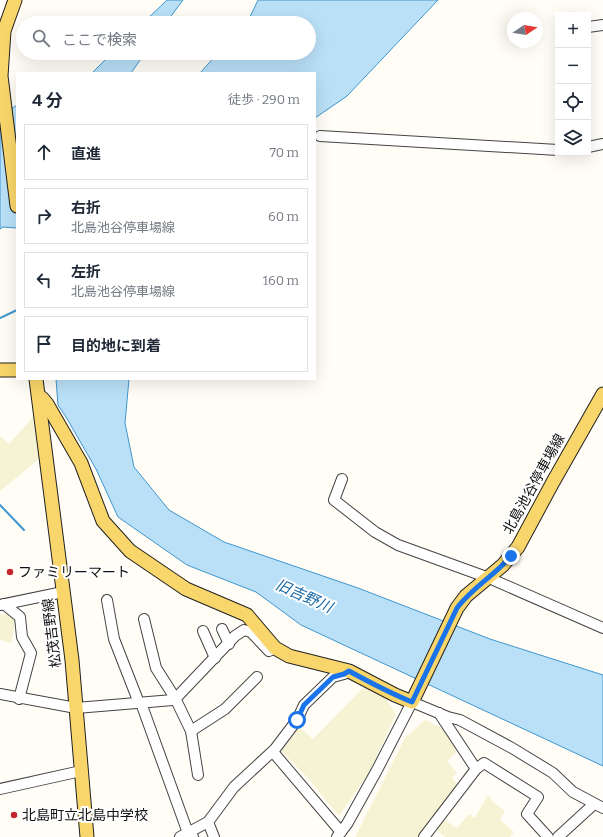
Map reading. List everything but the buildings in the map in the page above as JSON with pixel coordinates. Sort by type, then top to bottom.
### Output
[{"type":"main road","points":[[15,0],[4,32],[1,76],[16,199]]},
{"type":"main road","points":[[0,370],[16,370]]},
{"type":"main road","name":"松茂吉野線","points":[[36,380],[72,660],[87,837]]},
{"type":"main road","name":"北島池谷停車場線","points":[[414,699],[457,608],[466,596],[504,565],[518,547],[603,394]]},
{"type":"main road","points":[[39,398],[42,398],[47,404],[81,463],[103,521],[130,550],[186,589],[247,615],[275,648],[289,656],[349,671],[395,695],[414,699]]},
{"type":"street","points":[[591,27],[603,25]]},
{"type":"street","points":[[320,136],[555,150]]},
{"type":"street","points":[[591,146],[603,144]]},
{"type":"street","points":[[342,479],[334,500],[375,532],[398,545],[488,578],[603,628]]},
{"type":"street","points":[[2,604],[63,592]]},
{"type":"street","points":[[107,600],[114,639],[140,703],[187,836],[208,822],[234,787],[272,752],[297,720],[304,705],[333,677],[349,671]]},
{"type":"street","points":[[2,604],[20,617],[22,637],[31,653],[19,698]]},
{"type":"street","points":[[144,619],[156,668],[175,698],[191,731],[198,775]]},
{"type":"street","points":[[222,629],[228,644]]},
{"type":"street","points":[[0,694],[76,708],[173,700],[228,644],[244,630],[251,632],[269,651],[275,648]]},
{"type":"street","points":[[203,631],[215,658]]},
{"type":"street","points":[[191,731],[225,709],[257,677]]},
{"type":"street","points":[[272,752],[339,834],[347,824],[414,699],[439,713],[460,720],[512,748],[553,773],[573,792],[599,806],[558,837]]},
{"type":"street","points":[[439,713],[476,769]]},
{"type":"street","points":[[424,837],[476,769],[484,763],[538,797],[527,814],[548,837]]},
{"type":"street","points":[[0,789],[81,771]]},
{"type":"street","points":[[208,822],[214,837]]},
{"type":"shaded area","points":[[33,417],[39,459],[0,491],[0,436],[9,444]]},
{"type":"shaded area","points":[[11,613],[16,618],[11,643],[0,640],[0,615]]},
{"type":"shaded area","points":[[365,686],[386,699],[396,714],[369,773],[339,816],[307,777],[280,750],[299,727],[313,739]]},
{"type":"shaded area","points":[[425,720],[444,729],[459,750],[447,761],[457,773],[452,778],[458,785],[417,837],[355,837],[405,738]]},
{"type":"shaded area","points":[[488,795],[494,803],[505,811],[500,820],[514,832],[510,837],[445,837],[436,830],[443,819],[457,828],[469,814],[475,818]]},
{"type":"water","points":[[167,0],[183,0],[171,16],[150,16]]},
{"type":"water","points":[[258,0],[438,0],[347,96],[316,117],[316,72],[201,72],[212,60],[316,60],[316,16],[250,16]]},
{"type":"water","points":[[105,60],[140,60],[132,72],[93,72]]},
{"type":"water","points":[[16,106],[16,228],[3,227],[0,229],[0,116]]},
{"type":"water","name":"旧吉野川","points":[[56,380],[129,380],[125,423],[134,467],[169,510],[224,542],[358,588],[490,639],[603,675],[603,766],[301,625],[256,592],[187,565],[118,517],[96,469],[58,405]]},
{"type":"waterway","points":[[0,318],[16,310]]},
{"type":"waterway","points":[[0,505],[24,530]]},
{"type":"place","name":"ファミリーマート","points":[[10,572]]},
{"type":"place","name":"北島町立北島中学校","points":[[14,815]]},
{"type":"route","points":[[297,720],[304,705],[333,677],[349,671],[366,681],[412,702],[457,608],[466,596],[504,565],[511,556]]}]
